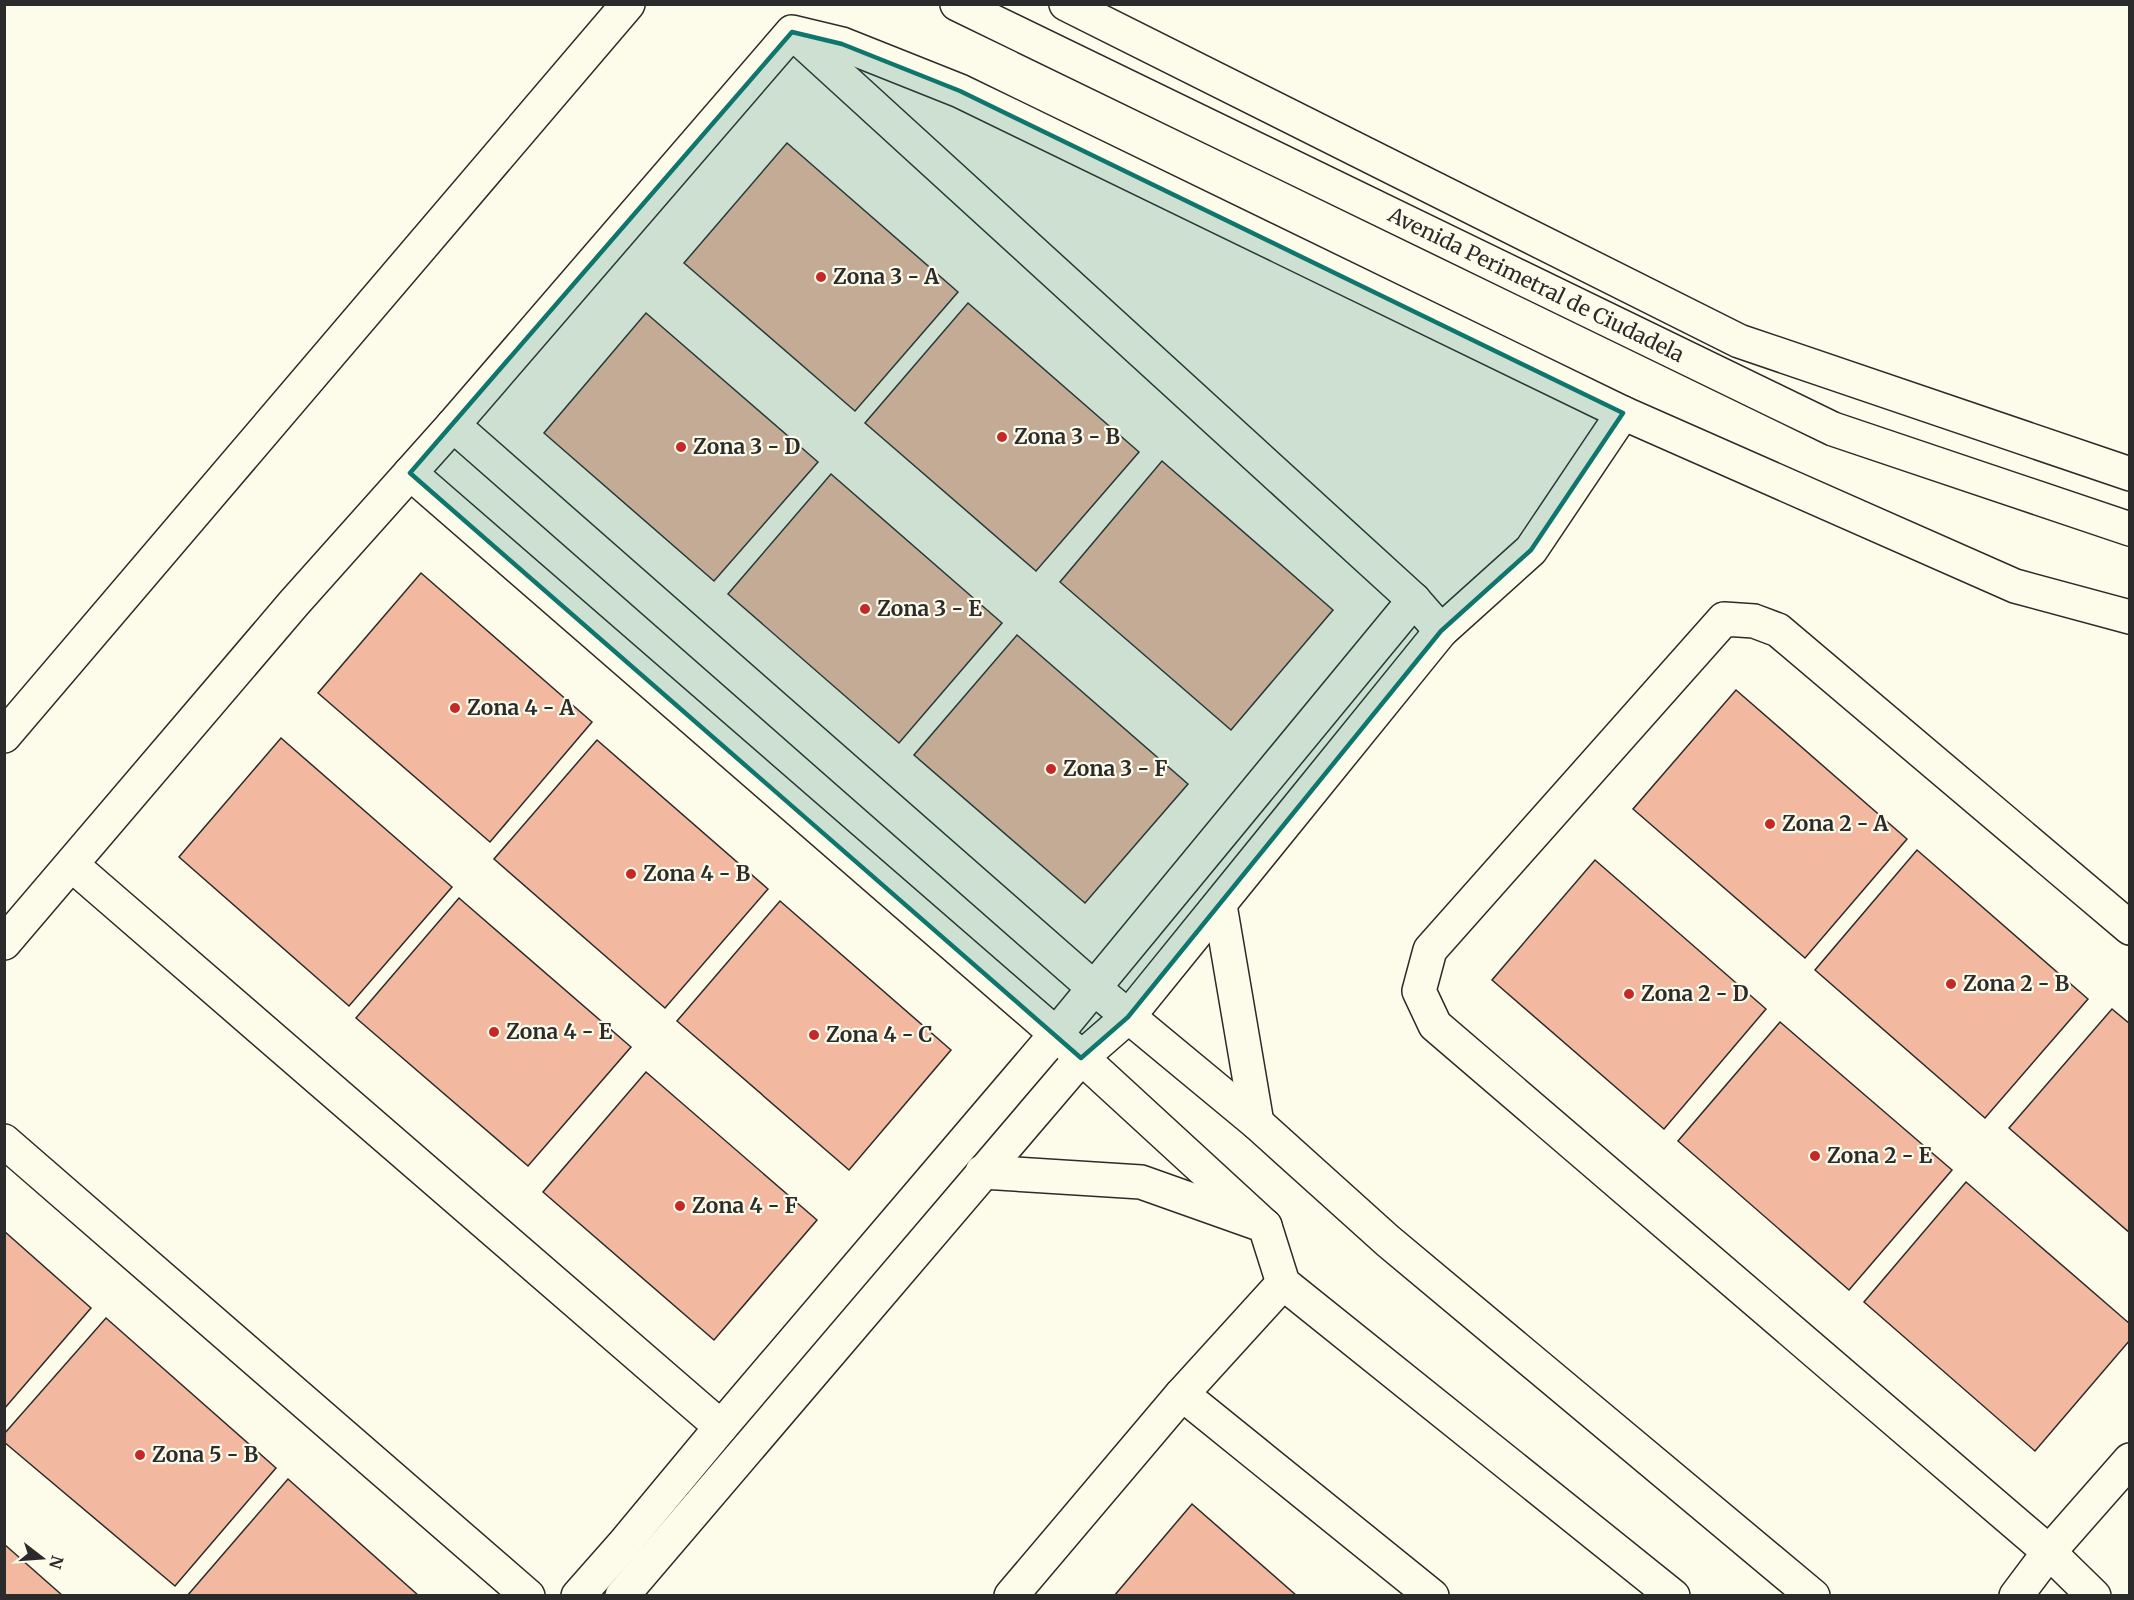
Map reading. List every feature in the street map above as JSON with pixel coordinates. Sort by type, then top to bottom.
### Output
[{"type":"street","points":[[4,736],[628,4]]},
{"type":"street","name":"Avenida Perimetral de Ciudadela","points":[[957,4],[1833,429],[2130,529]]},
{"type":"street","name":"Avenida Perimetral de Ciudadela","points":[[1066,4],[1739,341],[2130,474]]},
{"type":"street","points":[[792,32],[842,44],[960,91],[1623,413],[2016,586],[2130,617]]},
{"type":"street","points":[[4,943],[294,603],[453,425],[792,32]]},
{"type":"street","points":[[792,32],[1414,600],[1441,631]]},
{"type":"street","points":[[622,1596],[1081,1058],[1128,1017],[1441,631],[1531,550],[1623,413]]},
{"type":"street","points":[[453,425],[1094,988],[1257,1123],[1388,1241],[1704,1502],[1813,1596]]},
{"type":"street","points":[[410,473],[1056,1034],[1265,1226],[1283,1283],[1673,1596]]},
{"type":"street","points":[[578,1596],[1056,1034],[1414,600]]},
{"type":"street","points":[[2094,1596],[2049,1552],[1435,1025],[1419,991],[1431,950],[1724,620],[1754,621],[1778,630],[2130,928]]},
{"type":"street","points":[[72,865],[721,1427]]},
{"type":"street","points":[[1220,905],[1257,1123]]},
{"type":"street","points":[[4,1141],[528,1596]]},
{"type":"street","points":[[982,1172],[1141,1182],[1265,1226]]},
{"type":"street","points":[[1011,1596],[1182,1394],[1283,1283]]},
{"type":"street","points":[[1182,1394],[1432,1596]]},
{"type":"street","points":[[2016,1596],[2049,1552],[2130,1460]]},
{"type":"highlighted area","points":[[792,32],[842,44],[960,91],[1623,413],[1531,550],[1441,631],[1128,1017],[1081,1058],[410,473]]},
{"type":"building","name":"Zona 3 - A","points":[[787,143],[958,292],[855,411],[684,263]]},
{"type":"building","name":"Zona 3 - B","points":[[968,303],[1139,452],[1036,571],[865,423]]},
{"type":"building","name":"Zona 3 - D","points":[[646,313],[818,462],[714,581],[544,433]]},
{"type":"building","points":[[1162,461],[1333,610],[1231,730],[1060,582]]},
{"type":"building","name":"Zona 3 - E","points":[[831,474],[1002,623],[899,743],[728,594]]},
{"type":"building","name":"Zona 4 - A","points":[[421,573],[592,722],[490,842],[318,693]]},
{"type":"building","name":"Zona 3 - F","points":[[1017,635],[1188,784],[1085,903],[914,755]]},
{"type":"building","name":"Zona 2 - A","points":[[1736,690],[1907,839],[1805,958],[1633,809]]},
{"type":"building","points":[[281,738],[452,887],[349,1006],[179,857]]},
{"type":"building","name":"Zona 4 - B","points":[[597,740],[768,889],[665,1008],[494,859]]},
{"type":"building","name":"Zona 2 - B","points":[[1917,850],[2088,999],[1985,1118],[1815,970]]},
{"type":"building","name":"Zona 2 - D","points":[[1595,860],[1766,1009],[1664,1129],[1492,980]]},
{"type":"building","name":"Zona 4 - E","points":[[459,898],[631,1047],[528,1166],[356,1018]]},
{"type":"building","name":"Zona 4 - C","points":[[780,901],[951,1050],[849,1170],[677,1021]]},
{"type":"building","points":[[2112,1009],[2130,1024],[2130,1233],[2009,1128]]},
{"type":"building","name":"Zona 2 - E","points":[[1780,1022],[1952,1170],[1849,1290],[1678,1141]]},
{"type":"building","name":"Zona 4 - F","points":[[646,1072],[817,1220],[714,1340],[543,1192]]},
{"type":"building","points":[[1966,1182],[2130,1324],[2130,1340],[2035,1451],[1864,1302]]},
{"type":"building","points":[[4,1231],[91,1308],[4,1409]]},
{"type":"building","name":"Zona 5 - B","points":[[106,1318],[276,1468],[175,1586],[4,1442],[4,1434]]},
{"type":"building","points":[[288,1479],[419,1596],[187,1596]]},
{"type":"building","points":[[1192,1504],[1297,1596],[1114,1596]]},
{"type":"building","points":[[4,1544],[63,1596],[4,1596]]},
{"type":"place","name":"Zona 3 - A","points":[[821,277]]},
{"type":"place","name":"Zona 3 - B","points":[[1002,437]]},
{"type":"place","name":"Zona 3 - D","points":[[681,447]]},
{"type":"place","name":"Zona 3 - E","points":[[865,609]]},
{"type":"place","name":"Zona 4 - A","points":[[455,708]]},
{"type":"place","name":"Zona 3 - F","points":[[1051,769]]},
{"type":"place","name":"Zona 2 - A","points":[[1770,824]]},
{"type":"place","name":"Zona 4 - B","points":[[631,874]]},
{"type":"place","name":"Zona 2 - B","points":[[1951,984]]},
{"type":"place","name":"Zona 2 - D","points":[[1629,994]]},
{"type":"place","name":"Zona 4 - E","points":[[494,1032]]},
{"type":"place","name":"Zona 4 - C","points":[[814,1035]]},
{"type":"place","name":"Zona 2 - E","points":[[1815,1156]]},
{"type":"place","name":"Zona 4 - F","points":[[680,1206]]},
{"type":"place","name":"Zona 5 - B","points":[[140,1455]]}]
